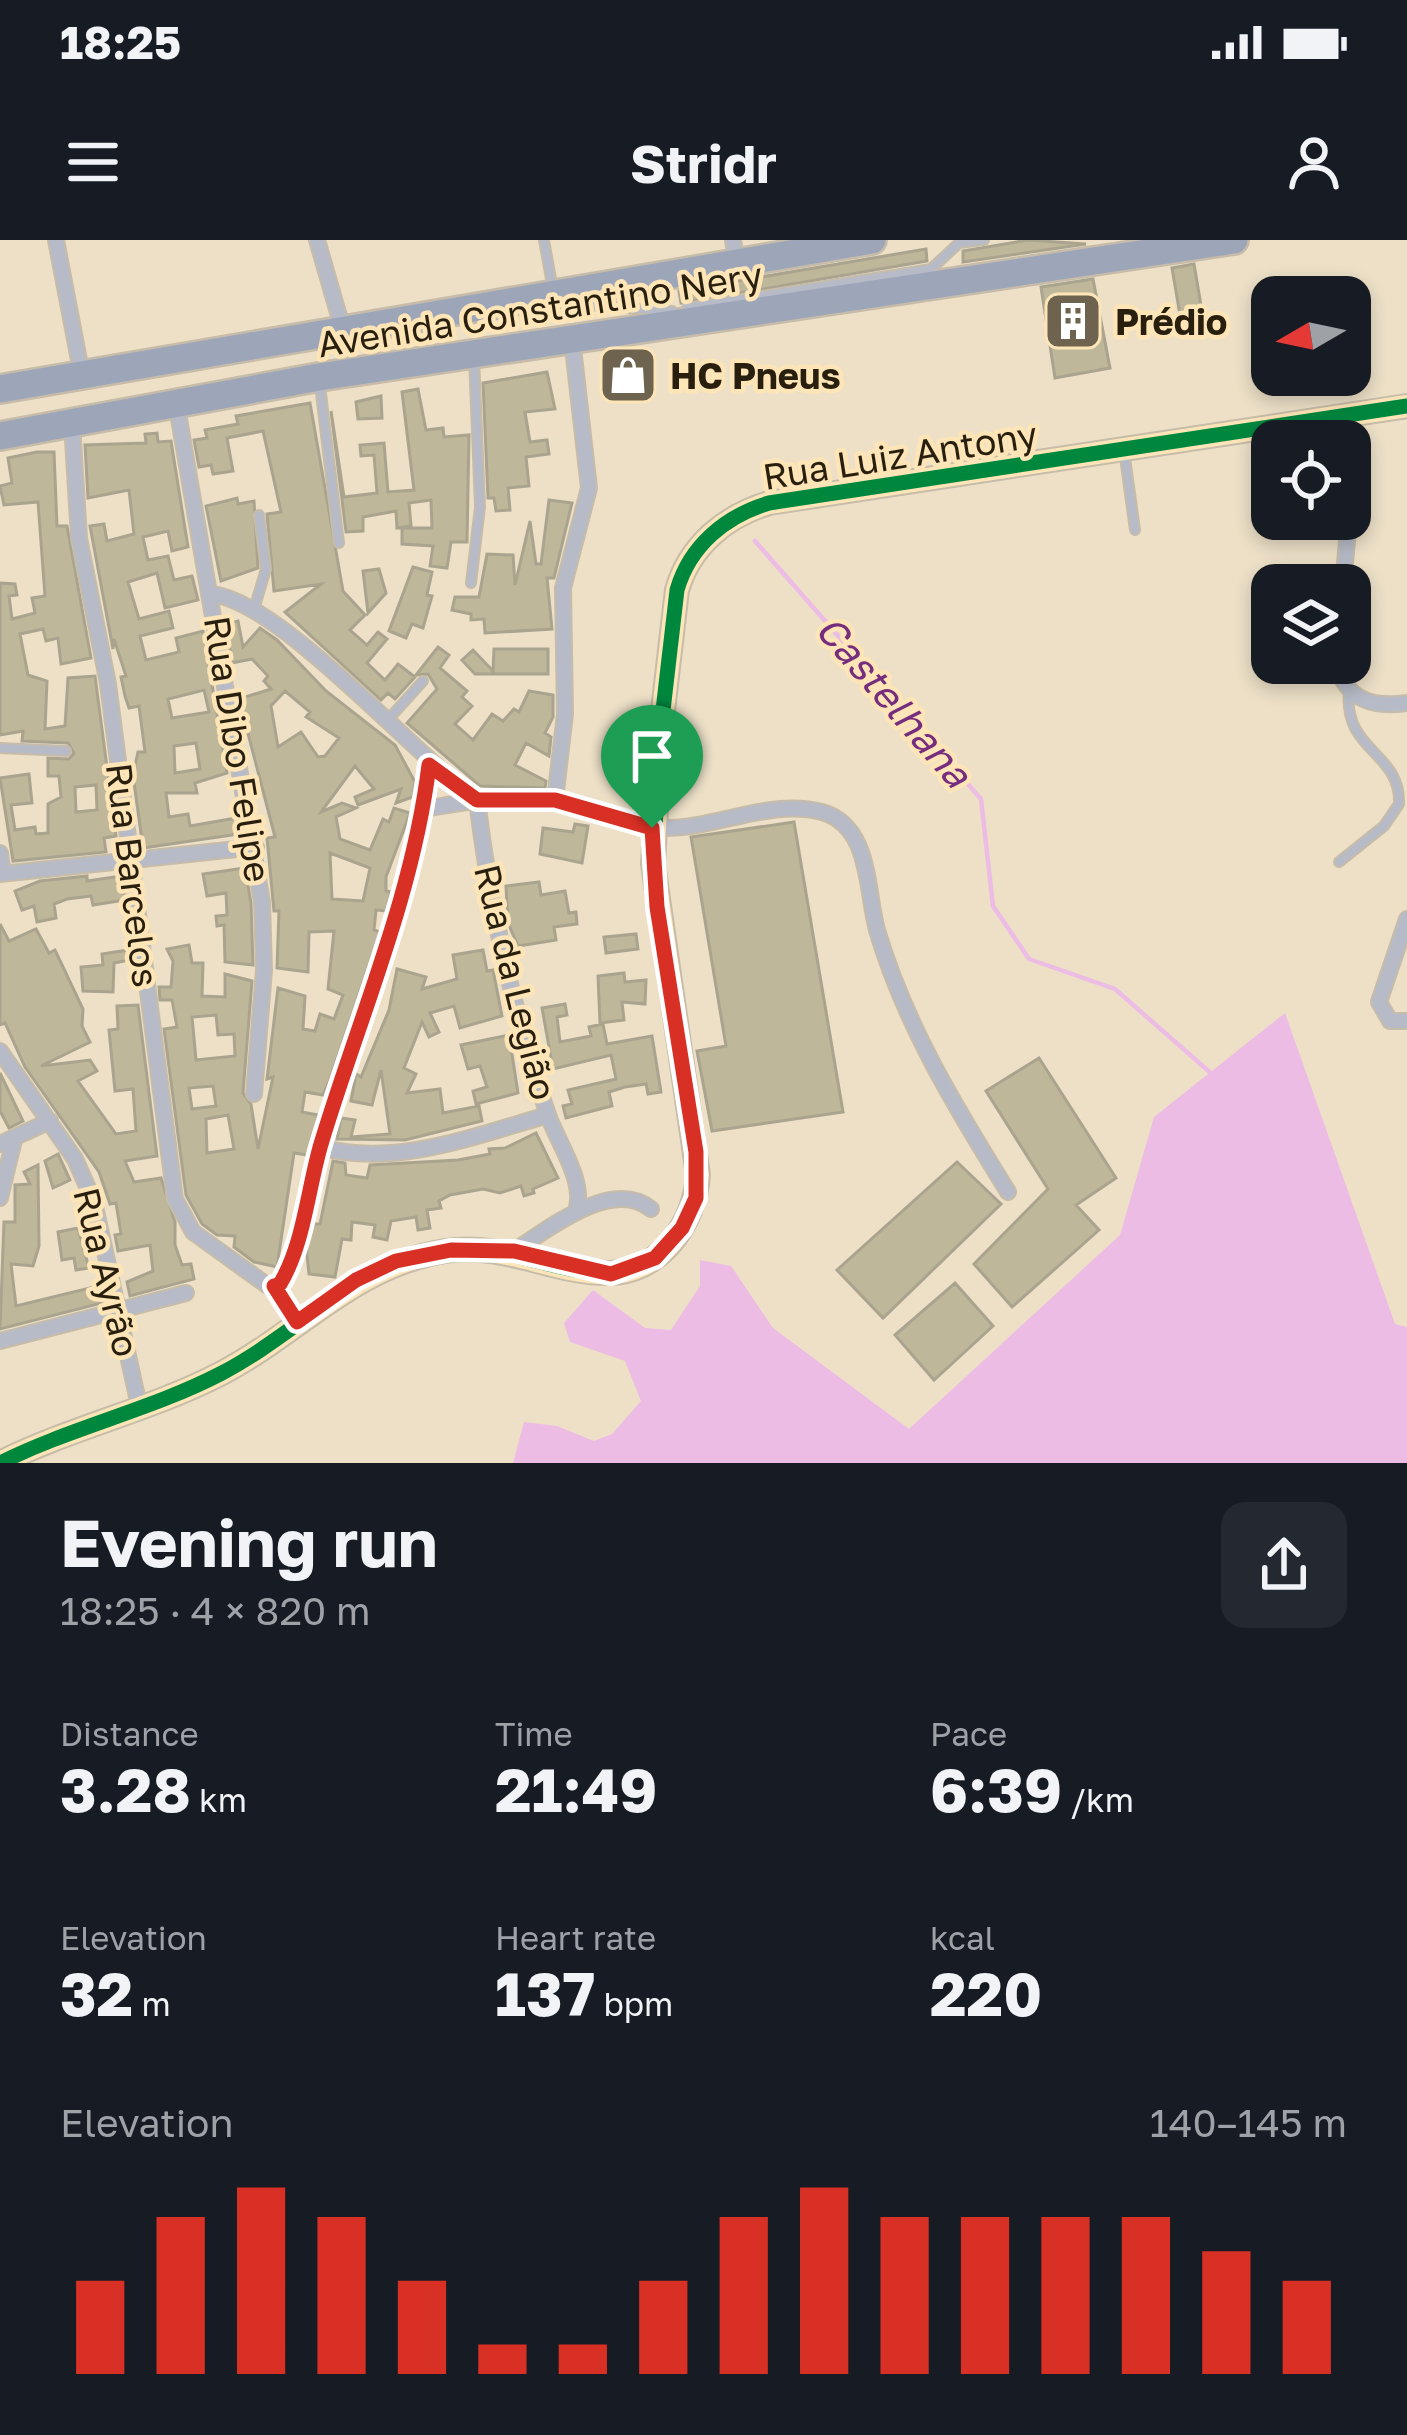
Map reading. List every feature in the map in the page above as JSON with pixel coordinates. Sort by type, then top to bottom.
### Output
[{"type":"highway","name":"Avenida Constantino Nery","points":[[0,389],[519,304],[734,250],[872,240]]},
{"type":"highway","name":"Avenida Constantino Nery","points":[[0,436],[177,407],[319,377],[1234,240]]},
{"type":"street","points":[[56,240],[82,377]]},
{"type":"street","points":[[317,240],[343,330]]},
{"type":"street","points":[[555,800],[565,714],[562,588],[589,488],[572,339]]},
{"type":"street","name":"Rua Luiz Antony","points":[[514,1251],[611,1274],[655,1258],[682,1228],[696,1198],[698,1175],[657,907],[652,828],[677,590],[692,557],[726,522],[769,503],[1407,406]]},
{"type":"street","name":"Rua Dibo Felipe","points":[[177,407],[256,847],[264,943],[254,1094]]},
{"type":"street","name":"Rua Barcelos","points":[[72,424],[79,538],[102,643],[175,1199],[193,1232],[271,1286]]},
{"type":"street","points":[[212,594],[255,606],[429,765],[477,800]]},
{"type":"street","points":[[1346,684],[1349,691],[1377,706],[1407,703]]},
{"type":"street","points":[[297,1322],[271,1286],[280,1284],[290,1263],[320,1147],[372,997],[424,809],[429,765]]},
{"type":"street","points":[[424,809],[477,800],[555,800],[652,828],[776,809],[821,812],[840,819],[860,847],[879,936],[915,1030],[1008,1192]]},
{"type":"street","name":"Rua da Legião","points":[[477,800],[498,941],[548,1115],[577,1187],[576,1211]]},
{"type":"street","points":[[0,853],[1,874],[256,847]]},
{"type":"street","points":[[1404,1021],[1384,1016],[1379,1002],[1407,919]]},
{"type":"street","name":"Rua Ayrão","points":[[0,1051],[50,1121],[94,1202],[140,1410]]},
{"type":"street","points":[[320,1147],[356,1154],[443,1145],[548,1115]]},
{"type":"street","points":[[0,1198],[7,1142],[50,1121]]},
{"type":"street","points":[[0,1462],[220,1375],[356,1280],[396,1261],[451,1250],[514,1251],[576,1211],[633,1200],[651,1209]]},
{"type":"street","points":[[0,1341],[186,1293]]},
{"type":"lane","points":[[544,240],[554,297]]},
{"type":"lane","points":[[519,304],[664,312],[931,269],[959,244],[984,240]]},
{"type":"lane","points":[[629,331],[664,312]]},
{"type":"lane","points":[[471,583],[480,507],[474,355]]},
{"type":"lane","points":[[319,377],[339,543]]},
{"type":"lane","points":[[1124,449],[1135,530]]},
{"type":"lane","points":[[255,606],[266,569],[259,515]]},
{"type":"lane","points":[[386,724],[422,681]]},
{"type":"lane","points":[[1339,862],[1384,826],[1399,804],[1396,777],[1353,731],[1349,691]]},
{"type":"lane","points":[[0,748],[66,751]]},
{"type":"shaded area","points":[[1285,1013],[1395,1324],[1407,1327],[1407,1463],[513,1463],[524,1422],[557,1426],[594,1441],[612,1434],[641,1401],[625,1361],[570,1342],[564,1323],[593,1290],[645,1328],[671,1330],[700,1286],[700,1260],[731,1266],[773,1328],[909,1429],[1120,1235],[1154,1117]]},
{"type":"building","points":[[1028,240],[1086,244],[963,262],[963,251]]},
{"type":"building","points":[[926,249],[927,261],[681,303],[679,291]]},
{"type":"building","points":[[1194,264],[1204,323],[1182,327],[1172,268]]},
{"type":"building","name":"Prédio","points":[[1093,279],[1110,368],[1055,378],[1041,287]]},
{"type":"building","points":[[547,372],[555,409],[525,412],[530,442],[547,440],[549,454],[526,457],[529,486],[508,488],[510,510],[496,511],[494,498],[488,498],[483,383]]},
{"type":"building","points":[[418,389],[426,430],[443,428],[444,437],[469,435],[467,542],[451,542],[447,568],[430,566],[433,546],[402,544],[402,528],[432,528],[431,500],[409,503],[411,526],[397,528],[396,511],[363,517],[363,531],[346,532],[331,411],[344,497],[377,493],[374,455],[361,456],[360,445],[384,443],[388,492],[414,490],[402,392]]},
{"type":"building","points":[[381,396],[382,418],[358,419],[356,402]]},
{"type":"building","points":[[310,403],[343,591],[365,615],[350,630],[367,645],[378,632],[387,639],[367,663],[385,680],[398,664],[415,677],[395,699],[388,693],[381,700],[285,612],[321,584],[274,591],[267,514],[281,512],[263,431],[227,438],[233,471],[213,474],[211,465],[199,467],[194,440],[207,438],[205,430],[238,424],[236,416]]},
{"type":"building","points":[[157,433],[158,442],[171,441],[188,547],[172,551],[168,531],[143,537],[148,560],[168,556],[174,580],[192,576],[198,600],[165,608],[157,573],[128,582],[139,619],[169,611],[173,628],[140,636],[146,660],[179,652],[176,638],[203,631],[227,773],[195,783],[197,793],[166,793],[169,817],[188,814],[190,826],[236,818],[239,834],[143,848],[133,775],[138,752],[145,752],[139,706],[129,708],[125,696],[121,677],[126,676],[114,639],[113,649],[90,526],[104,524],[107,541],[134,534],[129,490],[88,498],[85,445],[146,443],[145,434]],"holes":[[[204,690],[209,712],[172,718],[168,699]],[[196,743],[200,769],[175,773],[174,746]]]},
{"type":"building","points":[[54,452],[57,526],[67,526],[91,658],[61,664],[58,638],[46,641],[43,629],[20,634],[28,675],[47,681],[45,729],[65,726],[68,678],[95,676],[116,836],[104,838],[106,852],[13,861],[0,778],[29,774],[32,803],[11,805],[15,830],[35,827],[36,834],[48,833],[48,804],[61,797],[59,776],[48,776],[48,758],[69,759],[74,753],[68,743],[22,741],[23,731],[0,735],[0,583],[15,584],[17,595],[9,596],[12,619],[35,613],[32,598],[45,596],[38,502],[4,505],[0,486],[12,483],[8,458]],"holes":[[[96,785],[97,810],[76,812],[75,787]]]},
{"type":"building","points":[[237,498],[238,504],[254,501],[258,568],[221,581],[206,506]]},
{"type":"building","points":[[549,500],[572,503],[554,578],[547,578],[552,629],[485,633],[484,619],[471,620],[471,614],[452,610],[455,597],[479,597],[487,554],[513,555],[515,585],[530,521],[536,564],[541,564]]},
{"type":"building","points":[[413,567],[432,572],[427,595],[432,596],[423,628],[412,624],[406,638],[389,631]]},
{"type":"building","points":[[379,569],[386,593],[368,613],[363,571]]},
{"type":"building","points":[[238,621],[243,647],[260,628],[277,640],[326,691],[395,745],[415,782],[413,797],[396,803],[401,789],[358,805],[355,797],[374,789],[355,766],[321,812],[342,803],[356,808],[336,817],[340,839],[370,850],[383,819],[389,822],[394,808],[410,813],[386,877],[386,891],[391,892],[386,911],[376,910],[374,930],[380,932],[329,1082],[323,1095],[305,1092],[302,1112],[318,1115],[307,1155],[294,1153],[277,1267],[254,1262],[234,1247],[235,1236],[217,1235],[202,1224],[186,1195],[164,1029],[177,1027],[172,1000],[160,1000],[159,987],[171,987],[173,961],[167,949],[189,945],[192,963],[203,963],[202,996],[225,997],[225,974],[252,981],[243,1093],[251,1104],[258,1149],[273,1077],[267,1079],[278,988],[305,996],[303,1029],[315,1031],[320,1014],[334,1019],[343,995],[328,989],[334,931],[309,932],[308,972],[277,968],[279,911],[274,911],[267,838],[275,837],[239,699],[271,689],[264,681],[268,676],[252,659],[232,663],[226,624]],"holes":[[[285,691],[310,712],[306,717],[339,738],[325,756],[318,757],[301,732],[278,747],[271,706]],[[330,853],[370,868],[363,901],[332,899]],[[216,1015],[218,1035],[234,1034],[235,1056],[196,1060],[192,1017]],[[213,1086],[216,1106],[192,1109],[189,1088]],[[228,1115],[234,1149],[207,1153],[206,1119]]]},
{"type":"building","points":[[438,647],[449,655],[440,668],[467,691],[462,697],[472,706],[455,724],[473,740],[492,714],[503,721],[514,709],[519,712],[529,691],[553,695],[553,717],[545,733],[551,737],[549,756],[526,743],[515,765],[546,781],[545,788],[480,786],[407,723],[437,689],[428,674],[416,675]]},
{"type":"building","points":[[494,649],[548,649],[548,674],[475,674],[462,660],[473,650],[493,671]]},
{"type":"building","points":[[794,822],[843,1112],[712,1131],[697,1051],[726,1046],[691,837]]},
{"type":"building","points":[[575,824],[588,826],[582,863],[540,854],[543,828],[573,832]]},
{"type":"building","points":[[245,868],[253,965],[225,962],[224,925],[217,926],[216,916],[227,915],[226,893],[207,896],[203,874]]},
{"type":"building","points":[[87,876],[87,881],[122,876],[125,900],[93,905],[91,896],[67,899],[54,904],[56,918],[37,922],[34,906],[22,910],[15,891],[40,881]]},
{"type":"building","points":[[539,882],[541,895],[565,891],[569,913],[576,912],[577,924],[554,927],[556,940],[518,946],[508,923],[506,886]]},
{"type":"building","points":[[0,924],[9,941],[36,929],[49,953],[55,950],[83,1009],[82,1026],[90,1042],[41,1066],[90,1060],[97,1071],[78,1081],[116,1134],[136,1131],[133,1089],[115,1091],[109,1030],[118,1029],[117,1006],[138,1005],[157,1156],[125,1161],[134,1182],[161,1178],[175,1222],[175,1245],[182,1265],[191,1264],[194,1279],[130,1296],[127,1282],[153,1271],[150,1245],[118,1251],[115,1235],[121,1234],[116,1203],[110,1204],[99,1172],[25,1067],[5,1023],[0,1025]]},
{"type":"building","points":[[636,934],[638,949],[606,953],[604,937]]},
{"type":"building","points":[[128,950],[129,960],[114,963],[113,992],[83,991],[81,967],[103,965],[102,954]]},
{"type":"building","points":[[483,950],[487,971],[493,970],[502,1016],[460,1028],[454,1006],[430,1013],[439,1032],[429,1037],[422,1022],[404,1068],[416,1074],[407,1093],[440,1089],[443,1113],[479,1106],[482,1121],[405,1140],[337,1139],[341,1118],[355,1120],[351,1137],[390,1134],[381,1070],[372,1105],[351,1101],[356,1074],[361,1077],[389,1010],[397,969],[426,977],[422,989],[457,979],[453,955]]},
{"type":"building","points":[[624,973],[625,982],[646,980],[645,1004],[622,1002],[624,1020],[600,1023],[598,976]]},
{"type":"building","points":[[565,1004],[567,1015],[557,1017],[560,1042],[591,1036],[589,1027],[603,1024],[607,1044],[652,1036],[661,1092],[648,1094],[646,1084],[625,1087],[609,1092],[612,1106],[566,1118],[563,1106],[572,1104],[568,1090],[616,1079],[611,1055],[553,1069],[542,1008]]},
{"type":"building","points":[[509,1035],[518,1093],[476,1104],[473,1091],[487,1087],[480,1066],[468,1069],[461,1045]]},
{"type":"building","points":[[1039,1058],[1116,1178],[1076,1205],[1099,1230],[1012,1307],[974,1264],[1048,1189],[986,1091]]},
{"type":"building","points":[[0,1073],[23,1121],[9,1128],[0,1111]]},
{"type":"building","points":[[536,1133],[558,1178],[533,1189],[534,1193],[524,1196],[521,1186],[500,1193],[483,1189],[450,1195],[439,1201],[441,1208],[427,1210],[430,1228],[418,1230],[416,1217],[391,1221],[387,1240],[373,1237],[375,1225],[352,1222],[351,1240],[342,1239],[335,1277],[309,1274],[306,1246],[313,1224],[320,1224],[333,1161],[345,1163],[346,1175],[367,1178],[370,1165],[490,1154],[489,1149],[505,1148]]},
{"type":"building","points":[[58,1154],[70,1180],[53,1188],[45,1161]]},
{"type":"building","points":[[957,1162],[1001,1204],[883,1318],[837,1270]]},
{"type":"building","points":[[38,1165],[39,1246],[33,1266],[11,1264],[16,1306],[98,1286],[102,1303],[0,1329],[4,1222],[15,1222],[15,1185],[30,1184],[24,1172]]},
{"type":"building","points":[[78,1228],[89,1268],[76,1270],[74,1258],[62,1260],[58,1232]]},
{"type":"building","points":[[955,1283],[993,1326],[934,1380],[895,1335]]},
{"type":"waterway","name":"Castelhana","points":[[755,541],[981,799],[993,906],[1029,959],[1115,989],[1213,1075]]},
{"type":"cycle path","points":[[0,1463],[222,1373],[355,1285],[412,1259],[467,1249],[607,1273],[643,1265],[671,1242],[690,1211],[698,1175],[653,864],[660,736],[677,590],[700,546],[724,524],[769,503],[1407,406]]},
{"type":"place","name":"Prédio","points":[[1073,321]]},
{"type":"place","name":"HC Pneus","points":[[628,375]]},
{"type":"route","points":[[429,765],[477,800],[555,800],[652,828],[657,907],[698,1175],[696,1198],[682,1228],[655,1258],[611,1274],[514,1251],[451,1250],[396,1261],[356,1280],[297,1322],[274,1286],[285,1277],[290,1263],[320,1147],[372,997],[424,809],[429,765]]}]
